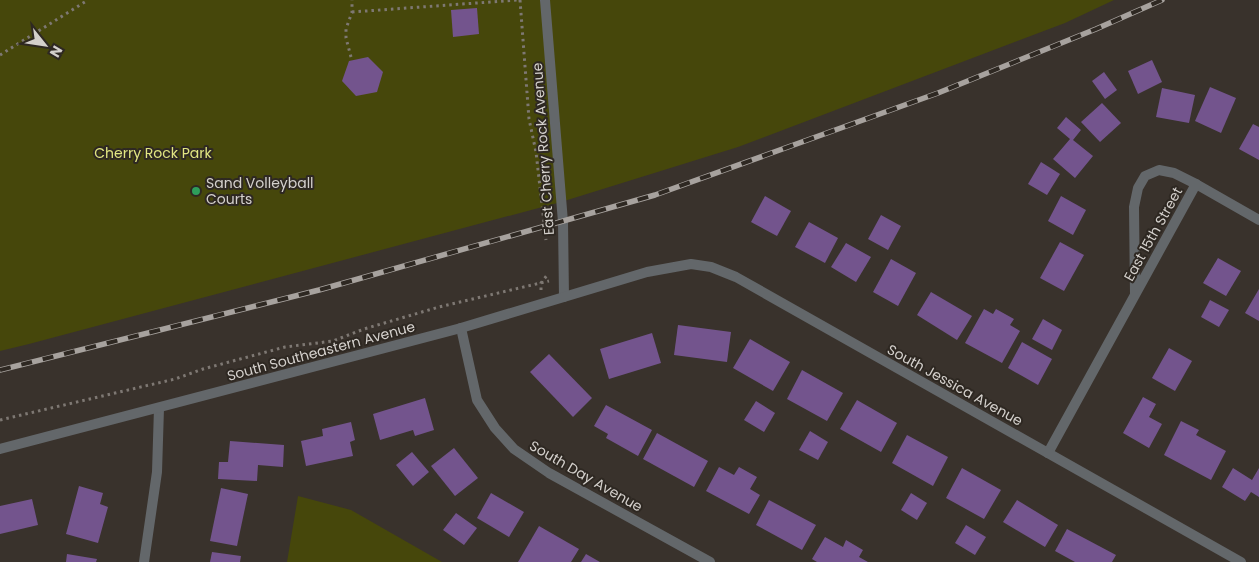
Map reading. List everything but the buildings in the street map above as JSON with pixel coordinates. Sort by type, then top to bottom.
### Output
[{"type":"street","name":"East Cherry Rock Avenue","points":[[545,0],[563,222],[564,297]]},
{"type":"street","name":"East 15th Street","points":[[1048,453],[1135,295],[1196,184],[1174,173],[1159,170],[1145,176],[1138,188],[1134,207],[1135,295]]},
{"type":"street","points":[[1196,184],[1259,220]]},
{"type":"street","name":"South Jessica Avenue","points":[[647,272],[691,264],[711,267],[736,277],[1241,562]]},
{"type":"street","name":"South Southeastern Avenue","points":[[0,449],[461,328],[647,272]]},
{"type":"street","name":"South Day Avenue","points":[[461,328],[477,400],[495,428],[514,450],[549,473],[710,562]]},
{"type":"street","points":[[144,562],[157,472],[159,408]]},
{"type":"path","points":[[0,56],[88,0]]},
{"type":"path","points":[[351,56],[346,38],[346,29],[352,12],[352,0]]},
{"type":"path","points":[[352,12],[519,0],[530,119],[536,152],[547,246]]},
{"type":"path","points":[[0,420],[174,379],[285,347],[333,341],[364,329],[439,307],[541,283],[548,274],[549,266]]},
{"type":"green space","name":"Cherry Rock Park","points":[[0,0],[1114,0],[1065,23],[738,147],[561,202],[0,351]]},
{"type":"green space","points":[[298,496],[351,510],[442,562],[287,562]]},
{"type":"railway","points":[[0,370],[319,290],[655,195],[938,93],[1162,0]]},
{"type":"place","name":"Sand Volleyball Courts","points":[[196,191]]}]
